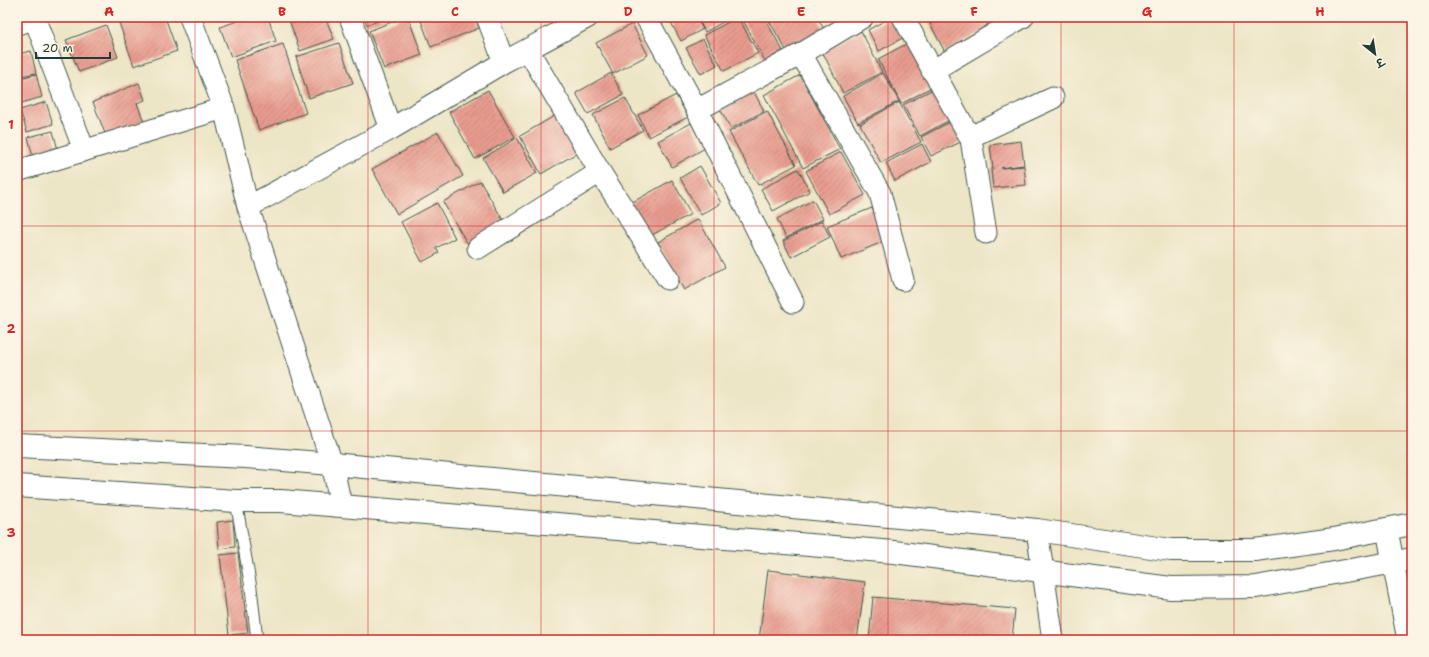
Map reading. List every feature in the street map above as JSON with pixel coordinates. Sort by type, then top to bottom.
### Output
[{"type":"street","points":[[190,17],[224,108],[248,207],[332,464],[341,505]]},
{"type":"street","points":[[350,17],[391,129]]},
{"type":"street","points":[[487,17],[504,62]]},
{"type":"street","points":[[248,207],[391,129],[504,62],[588,17]]},
{"type":"street","points":[[646,17],[697,110],[793,302]]},
{"type":"street","points":[[697,110],[800,54],[863,17]]},
{"type":"street","points":[[903,17],[971,139],[986,233]]},
{"type":"street","points":[[932,71],[1023,17]]},
{"type":"street","points":[[29,20],[84,150]]},
{"type":"street","points":[[528,50],[600,172],[668,279]]},
{"type":"street","points":[[800,54],[880,193],[902,280]]},
{"type":"street","points":[[970,137],[1053,98]]},
{"type":"street","points":[[17,171],[224,108]]},
{"type":"street","points":[[478,248],[600,172]]},
{"type":"street","points":[[17,446],[246,457],[332,464],[1037,530],[1171,550],[1255,550],[1387,530],[1412,524]]},
{"type":"street","points":[[17,486],[236,501],[281,501],[341,505],[894,552],[1171,588],[1256,587],[1403,562]]},
{"type":"street","points":[[1037,530],[1053,640]]},
{"type":"street","points":[[1387,530],[1403,562],[1408,640]]},
{"type":"lane","points":[[236,501],[251,588],[257,640]]},
{"type":"building","points":[[117,17],[165,17],[177,51],[134,66]]},
{"type":"building","points":[[249,17],[268,17],[276,41],[231,57],[220,27]]},
{"type":"building","points":[[288,17],[325,17],[334,39],[300,51]]},
{"type":"building","points":[[364,17],[388,17],[367,25]]},
{"type":"building","points":[[404,17],[408,17],[422,55],[384,69],[369,31]]},
{"type":"building","points":[[475,17],[479,28],[431,47],[420,18]]},
{"type":"building","points":[[668,17],[696,17],[703,29],[681,41]]},
{"type":"building","points":[[697,17],[732,17],[705,32]]},
{"type":"building","points":[[738,17],[758,53],[724,71],[704,35]]},
{"type":"building","points":[[748,17],[764,17],[783,51],[765,61],[743,20]]},
{"type":"building","points":[[767,17],[817,17],[824,29],[786,50]]},
{"type":"building","points":[[891,17],[895,17],[906,36],[879,51],[868,30]]},
{"type":"building","points":[[983,17],[989,28],[945,52],[927,18]]},
{"type":"building","points":[[989,17],[1009,17],[993,25]]},
{"type":"building","points":[[632,24],[648,55],[613,74],[596,43]]},
{"type":"building","points":[[106,25],[118,57],[79,72],[66,40]]},
{"type":"building","points":[[861,31],[882,72],[843,93],[822,51]]},
{"type":"building","points":[[703,39],[717,65],[701,74],[686,48]]},
{"type":"building","points":[[910,42],[934,86],[901,104],[878,59]]},
{"type":"building","points":[[339,43],[353,83],[309,98],[296,57]]},
{"type":"building","points":[[283,44],[306,113],[259,130],[235,60]]},
{"type":"building","points":[[31,51],[36,73],[17,77],[17,54]]},
{"type":"building","points":[[611,73],[623,95],[588,114],[576,93]]},
{"type":"building","points":[[883,73],[899,101],[858,123],[843,96]]},
{"type":"building","points":[[36,74],[42,97],[18,104],[17,79]]},
{"type":"building","points":[[800,75],[840,149],[803,168],[764,95]]},
{"type":"building","points":[[139,83],[145,100],[137,103],[144,122],[106,136],[93,102]]},
{"type":"building","points":[[935,88],[952,119],[920,136],[903,105]]},
{"type":"building","points":[[488,90],[515,137],[475,159],[449,112]]},
{"type":"building","points":[[754,92],[764,111],[731,129],[720,109]]},
{"type":"building","points":[[676,95],[688,117],[649,137],[638,115]]},
{"type":"building","points":[[625,98],[643,130],[610,148],[593,115]]},
{"type":"building","points":[[46,102],[53,124],[27,132],[20,110]]},
{"type":"building","points":[[899,102],[921,142],[881,163],[860,124]]},
{"type":"building","points":[[767,111],[796,165],[758,185],[729,132]]},
{"type":"building","points":[[556,115],[577,153],[541,174],[520,136]]},
{"type":"building","points":[[952,121],[963,141],[931,156],[921,137]]},
{"type":"building","points":[[691,123],[705,148],[672,167],[658,141]]},
{"type":"building","points":[[53,131],[58,150],[33,157],[28,137]]},
{"type":"building","points":[[438,132],[463,176],[397,214],[372,169]]},
{"type":"building","points":[[517,138],[537,173],[503,192],[483,158]]},
{"type":"building","points":[[1021,141],[1024,165],[1001,168],[1024,166],[1026,185],[993,188],[991,169],[993,169],[990,145]]},
{"type":"building","points":[[922,144],[931,162],[895,181],[886,163]]},
{"type":"building","points":[[841,152],[865,195],[829,214],[806,171]]},
{"type":"building","points":[[700,166],[721,203],[701,215],[680,178]]},
{"type":"building","points":[[798,169],[810,191],[773,211],[761,189]]},
{"type":"building","points":[[672,180],[691,214],[650,236],[631,203]]},
{"type":"building","points":[[480,181],[504,222],[467,243],[443,202]]},
{"type":"building","points":[[813,200],[823,219],[786,238],[777,219]]},
{"type":"building","points":[[437,203],[455,238],[436,248],[439,253],[422,262],[401,222]]},
{"type":"building","points":[[872,208],[885,241],[841,259],[827,226]]},
{"type":"building","points":[[698,219],[725,267],[684,290],[658,242]]},
{"type":"building","points":[[822,221],[830,237],[791,257],[783,241]]},
{"type":"building","points":[[233,520],[235,547],[219,549],[217,522]]},
{"type":"building","points":[[238,553],[248,633],[229,635],[220,555]]},
{"type":"building","points":[[768,570],[865,582],[857,640],[759,640]]},
{"type":"building","points":[[873,597],[1015,609],[1012,640],[869,640]]}]
